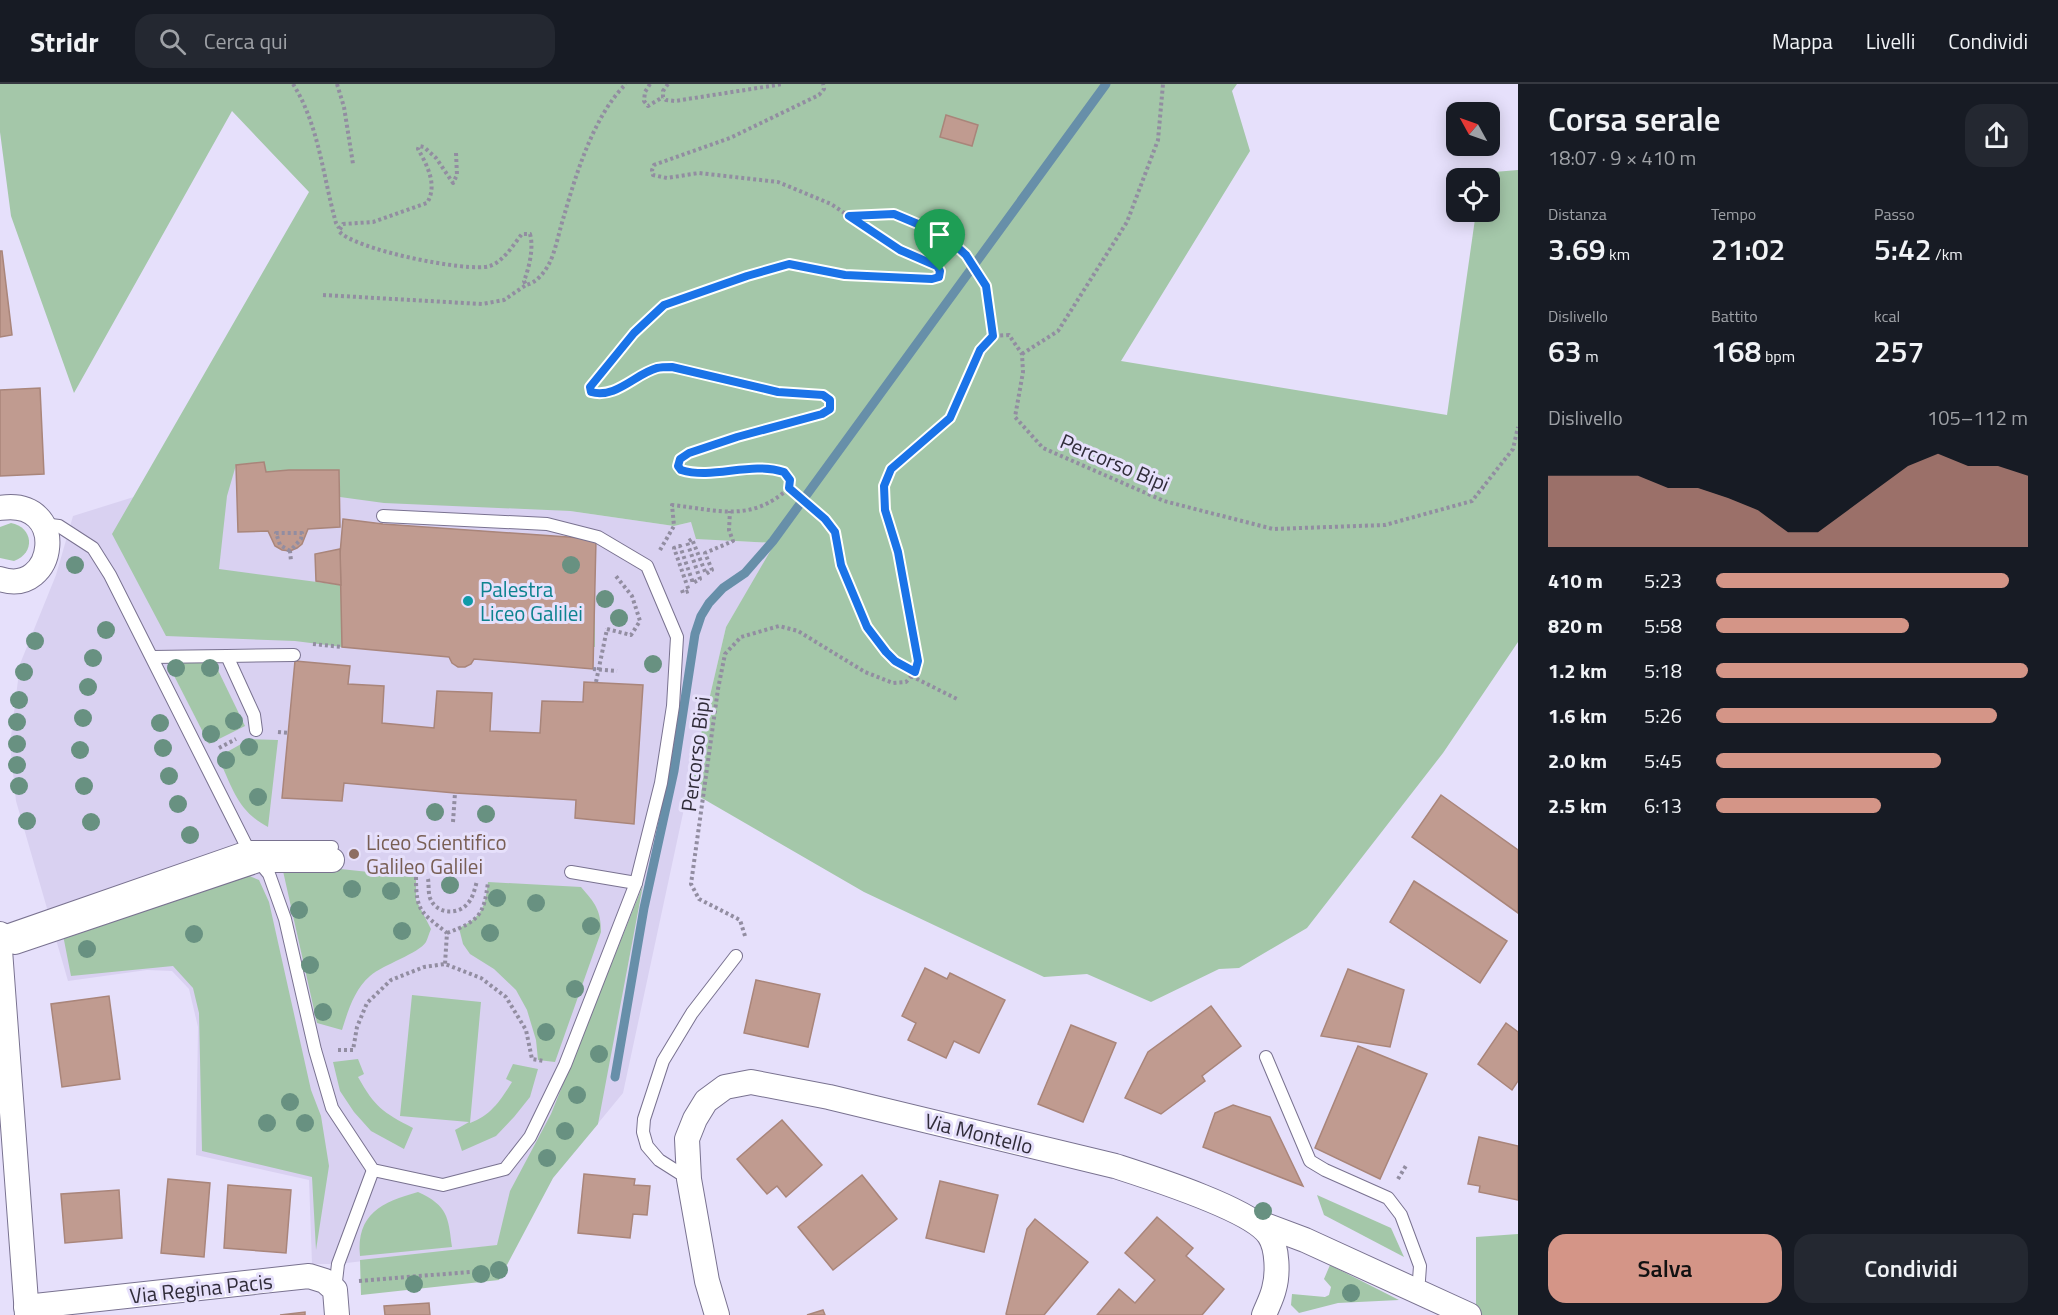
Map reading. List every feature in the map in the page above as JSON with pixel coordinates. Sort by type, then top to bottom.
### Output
[{"type":"street","points":[[0,508],[25,509],[35,515],[43,524],[48,536],[49,548],[38,570],[29,577],[2,586]]},
{"type":"street","points":[[0,933],[15,942],[252,853],[332,854]]},
{"type":"street","points":[[0,950],[26,1311]]},
{"type":"street","name":"Via Montello","points":[[717,1315],[707,1281],[689,1179],[687,1139],[694,1119],[706,1101],[725,1087],[751,1083],[829,1097],[1115,1166],[1152,1178],[1299,1238],[1469,1315]]},
{"type":"street","points":[[1257,1222],[1270,1236],[1275,1257],[1274,1289],[1281,1312],[1285,1315]]},
{"type":"street","points":[[1275,1257],[1282,1246],[1299,1238]]},
{"type":"street","name":"Via Regina Pacis","points":[[26,1311],[309,1276],[342,1286]]},
{"type":"street","points":[[337,1315],[342,1286]]},
{"type":"street","points":[[1264,1315],[1274,1289]]},
{"type":"lane","points":[[43,524],[59,526],[93,548],[110,575],[252,853],[269,874],[285,919],[315,1050],[332,1108],[373,1170],[443,1185],[505,1168],[530,1137],[565,1065],[636,883],[661,783],[673,706],[677,637],[647,566],[598,537],[547,524],[383,516]]},
{"type":"lane","points":[[227,656],[254,715],[256,730]]},
{"type":"lane","points":[[152,657],[294,656]]},
{"type":"lane","points":[[571,872],[636,883]]},
{"type":"lane","points":[[689,1179],[659,1160],[647,1146],[643,1132],[644,1119],[663,1061],[692,1013],[736,956]]},
{"type":"lane","points":[[1266,1058],[1310,1161],[1388,1198],[1401,1215],[1420,1266],[1419,1280],[1414,1290]]},
{"type":"lane","points":[[342,1286],[338,1264],[373,1170]]},
{"type":"path","points":[[293,84],[302,98],[313,131],[333,214],[342,235],[392,253],[460,267],[486,267],[499,262],[522,234],[527,233],[532,239],[528,271],[524,281],[526,285]]},
{"type":"path","points":[[337,84],[344,107],[353,164]]},
{"type":"path","points":[[324,295],[482,304],[504,300],[526,285],[530,285],[549,264],[572,189],[596,127],[626,84]]},
{"type":"path","points":[[650,84],[645,92],[644,101],[648,106],[663,97]]},
{"type":"path","points":[[663,97],[668,84]]},
{"type":"path","points":[[663,97],[666,100],[675,101],[783,84]]},
{"type":"path","points":[[647,566],[664,545],[674,526],[672,505],[746,512],[770,504],[789,488],[790,480],[784,472],[772,468],[750,467],[692,474],[681,470],[678,466],[680,459],[689,453],[737,437],[822,414],[830,409],[830,400],[823,395],[778,392],[672,367],[657,368],[621,387],[597,394],[591,392],[590,387],[634,333],[664,305],[789,264],[845,275],[932,279],[939,277],[940,271],[937,266],[900,250],[831,204],[778,182],[699,174],[658,177],[653,175],[652,170],[659,163],[730,138],[819,95],[824,89],[823,84]]},
{"type":"path","points":[[913,674],[918,661],[898,552],[885,510],[884,486],[891,469],[950,418],[980,350],[993,336],[1009,335],[1022,354],[1058,331],[1127,222],[1158,140],[1163,84]]},
{"type":"path","points":[[339,228],[343,224],[373,222],[427,203],[432,194],[430,174],[425,159],[417,149],[418,146],[424,147],[436,158],[453,183],[457,175],[456,153]]},
{"type":"path","points":[[849,216],[894,214],[944,235],[966,255],[986,286],[993,336]]},
{"type":"path","name":"Percorso Bipi","points":[[1022,354],[1023,372],[1015,417],[1043,448],[1164,501],[1273,529],[1385,525],[1472,501],[1513,449],[1518,427]]},
{"type":"path","points":[[789,488],[825,519],[835,532],[841,565],[867,627],[886,652],[913,674],[957,699]]},
{"type":"path","points":[[679,583],[683,593],[689,591],[674,548],[680,546],[693,583],[700,579],[687,542],[692,539],[706,574],[712,570],[705,553],[733,541],[729,530],[730,511]]},
{"type":"path","points":[[290,551],[280,545],[276,533],[302,533],[301,538],[290,551],[291,561]]},
{"type":"path","points":[[664,545],[667,555]]},
{"type":"path","points":[[596,682],[607,628],[631,635],[640,621],[632,596],[616,575],[609,570]]},
{"type":"path","name":"Percorso Bipi","points":[[736,956],[745,935],[740,920],[699,899],[691,884],[718,689],[725,654],[741,637],[779,626],[798,631],[882,680],[893,683],[906,681],[913,674]]},
{"type":"path","points":[[313,644],[342,647]]},
{"type":"path","points":[[592,669],[617,671]]},
{"type":"path","points":[[453,822],[455,793]]},
{"type":"path","points":[[416,878],[416,900],[421,912],[447,933]]},
{"type":"path","points":[[428,879],[429,897],[435,906],[444,912],[458,912],[468,904],[477,881]]},
{"type":"path","points":[[447,933],[465,925],[479,915],[486,904],[488,882]]},
{"type":"path","points":[[445,964],[447,933]]},
{"type":"path","points":[[315,1050],[353,1050],[357,1027],[367,1003],[390,980],[424,967],[445,964],[481,978],[506,997],[526,1030],[532,1059],[565,1065]]},
{"type":"path","points":[[342,1286],[481,1271]]},
{"type":"shaded area","name":"Liceo Scientifico Galileo Galilei","points":[[264,462],[266,472],[339,470],[340,496],[570,511],[674,526],[691,522],[733,541],[776,543],[726,627],[688,790],[623,1093],[553,1178],[517,1243],[338,1264],[312,1264],[309,1180],[196,1155],[198,1027],[189,989],[172,971],[147,970],[68,981],[16,801],[10,744],[20,664],[56,575],[73,516],[236,465]]},
{"type":"green space","points":[[0,84],[1237,84],[1232,91],[1250,151],[1121,361],[1447,415],[1475,222],[1500,222],[1500,172],[1518,170],[1518,642],[1443,753],[1307,928],[1239,968],[1219,969],[1151,1002],[1087,974],[1044,977],[864,892],[688,790],[726,627],[775,543],[696,539],[691,522],[674,526],[570,511],[384,503],[340,497],[339,470],[266,472],[264,462],[236,465],[227,496],[219,569],[340,585],[383,524],[553,536],[553,568],[595,594],[595,647],[342,626],[342,647],[295,641],[166,636],[112,534],[309,192],[232,111],[74,393],[11,216],[0,132]]},
{"type":"green space","points":[[11,523],[24,530],[29,541],[26,552],[14,561],[0,558],[0,527]]},
{"type":"green space","points":[[167,662],[214,662],[245,726],[209,744]]},
{"type":"green space","points":[[250,739],[278,740],[268,827],[258,821],[242,805],[218,757]]},
{"type":"green space","points":[[331,868],[416,877],[416,900],[431,929],[422,946],[376,972],[364,982],[352,1001],[342,1030],[317,1023],[283,871]]},
{"type":"green space","points":[[240,872],[259,880],[269,902],[311,1090],[321,1116],[329,1166],[316,1250],[312,1177],[202,1151],[199,1013],[193,988],[173,966],[71,976],[63,935]]},
{"type":"green space","points":[[488,882],[581,887],[598,912],[601,932],[555,1062],[538,1060],[536,1040],[527,1010],[516,990],[494,969],[470,954],[463,944],[459,928],[478,915],[486,898]]},
{"type":"green space","points":[[643,885],[598,1124],[553,1178],[499,1280],[361,1295],[360,1260],[497,1245],[510,1191],[551,1114]]},
{"type":"green space","points":[[412,995],[481,1002],[470,1123],[489,1112],[503,1095],[512,1082],[506,1079],[513,1064],[538,1069],[530,1097],[496,1136],[462,1151],[455,1130],[469,1122],[400,1116]]},
{"type":"green space","points":[[358,1059],[364,1074],[358,1077],[369,1095],[386,1113],[413,1128],[404,1149],[371,1131],[340,1091],[333,1062]]},
{"type":"green space","points":[[418,1192],[435,1202],[445,1213],[452,1247],[360,1256],[362,1230],[374,1212],[393,1200]]},
{"type":"green space","points":[[1317,1195],[1391,1228],[1404,1257],[1324,1215]]},
{"type":"green space","points":[[1518,1234],[1518,1315],[1476,1315],[1476,1237]]},
{"type":"green space","points":[[1330,1265],[1399,1300],[1338,1303],[1299,1313],[1291,1305],[1292,1294],[1325,1297],[1329,1295],[1331,1287],[1324,1279]]},
{"type":"building","points":[[946,115],[978,125],[972,146],[940,137]]},
{"type":"building","points":[[0,251],[2,251],[12,335],[0,337]]},
{"type":"building","points":[[40,388],[44,474],[0,476],[0,390]]},
{"type":"building","points":[[264,462],[266,472],[339,470],[340,527],[308,529],[302,544],[290,551],[275,546],[268,531],[238,532],[236,465]]},
{"type":"building","name":"Palestra Liceo Galilei","points":[[343,519],[383,524],[596,539],[593,669],[474,659],[465,667],[458,667],[449,657],[342,647],[340,554]]},
{"type":"building","points":[[340,549],[341,585],[316,581],[315,554]]},
{"type":"building","name":"Liceo Scientifico Galileo Galilei","points":[[295,661],[350,666],[348,684],[384,686],[382,723],[434,728],[437,691],[492,693],[490,731],[540,733],[542,701],[583,702],[584,682],[643,685],[634,824],[575,818],[576,800],[455,793],[344,783],[342,801],[282,798]]},
{"type":"building","points":[[1441,795],[1518,850],[1518,913],[1412,837]]},
{"type":"building","points":[[1414,881],[1507,941],[1480,983],[1390,922]]},
{"type":"building","points":[[925,968],[947,979],[950,973],[1005,1000],[979,1053],[954,1041],[946,1058],[908,1040],[916,1023],[902,1016]]},
{"type":"building","points":[[1348,969],[1404,990],[1390,1047],[1321,1036]]},
{"type":"building","points":[[756,980],[820,994],[808,1047],[744,1033]]},
{"type":"building","points":[[109,996],[120,1079],[62,1087],[51,1004]]},
{"type":"building","points":[[1211,1006],[1241,1046],[1202,1076],[1205,1081],[1161,1114],[1125,1098],[1148,1052]]},
{"type":"building","points":[[1506,1023],[1518,1032],[1518,1081],[1512,1090],[1478,1064]]},
{"type":"building","points":[[1071,1025],[1116,1043],[1083,1122],[1038,1104]]},
{"type":"building","points":[[1358,1046],[1427,1074],[1380,1179],[1315,1148]]},
{"type":"building","points":[[1233,1105],[1270,1117],[1303,1186],[1203,1147],[1215,1113]]},
{"type":"building","points":[[782,1120],[822,1165],[786,1197],[777,1186],[767,1194],[737,1159]]},
{"type":"building","points":[[1479,1137],[1518,1146],[1518,1200],[1479,1192],[1480,1186],[1468,1184]]},
{"type":"building","points":[[584,1174],[635,1179],[634,1185],[650,1186],[647,1215],[633,1214],[630,1238],[578,1233]]},
{"type":"building","points":[[862,1175],[897,1219],[833,1270],[798,1227]]},
{"type":"building","points":[[168,1179],[210,1183],[204,1257],[161,1253]]},
{"type":"building","points":[[940,1181],[998,1195],[984,1252],[926,1238]]},
{"type":"building","points":[[228,1185],[291,1190],[286,1253],[224,1248]]},
{"type":"building","points":[[119,1190],[122,1238],[65,1243],[61,1194]]},
{"type":"building","points":[[1157,1217],[1193,1248],[1186,1256],[1224,1289],[1202,1315],[1097,1315],[1119,1289],[1135,1303],[1155,1280],[1125,1253]]},
{"type":"building","points":[[1035,1219],[1088,1262],[1044,1315],[1008,1315],[1006,1314],[1027,1229]]},
{"type":"building","points":[[429,1303],[430,1315],[385,1315],[384,1306]]},
{"type":"building","points":[[823,1310],[825,1315],[807,1315]]},
{"type":"building","points":[[305,1312],[305,1315],[280,1315]]},
{"type":"waterway","points":[[615,1077],[644,908],[674,771],[695,634],[701,616],[723,588],[745,573],[773,541],[1106,84]]},
{"type":"place","name":"Palestra Liceo Galilei","points":[[468,601]]},
{"type":"place","name":"Liceo Scientifico Galileo Galilei","points":[[354,854]]},
{"type":"route","points":[[894,214],[944,235],[966,255],[986,286],[993,336],[980,350],[950,418],[891,469],[884,486],[885,510],[898,552],[918,661],[915,672],[895,661],[867,627],[841,565],[835,532],[825,519],[789,488],[790,480],[784,472],[772,468],[750,467],[692,474],[681,470],[678,466],[680,459],[689,453],[737,437],[822,414],[830,409],[830,400],[823,395],[778,392],[672,367],[657,368],[621,387],[597,394],[591,392],[590,387],[634,333],[664,305],[747,276],[789,264],[845,275],[885,278],[932,279],[939,277],[940,271],[937,266],[900,250],[849,216],[894,214]]}]
